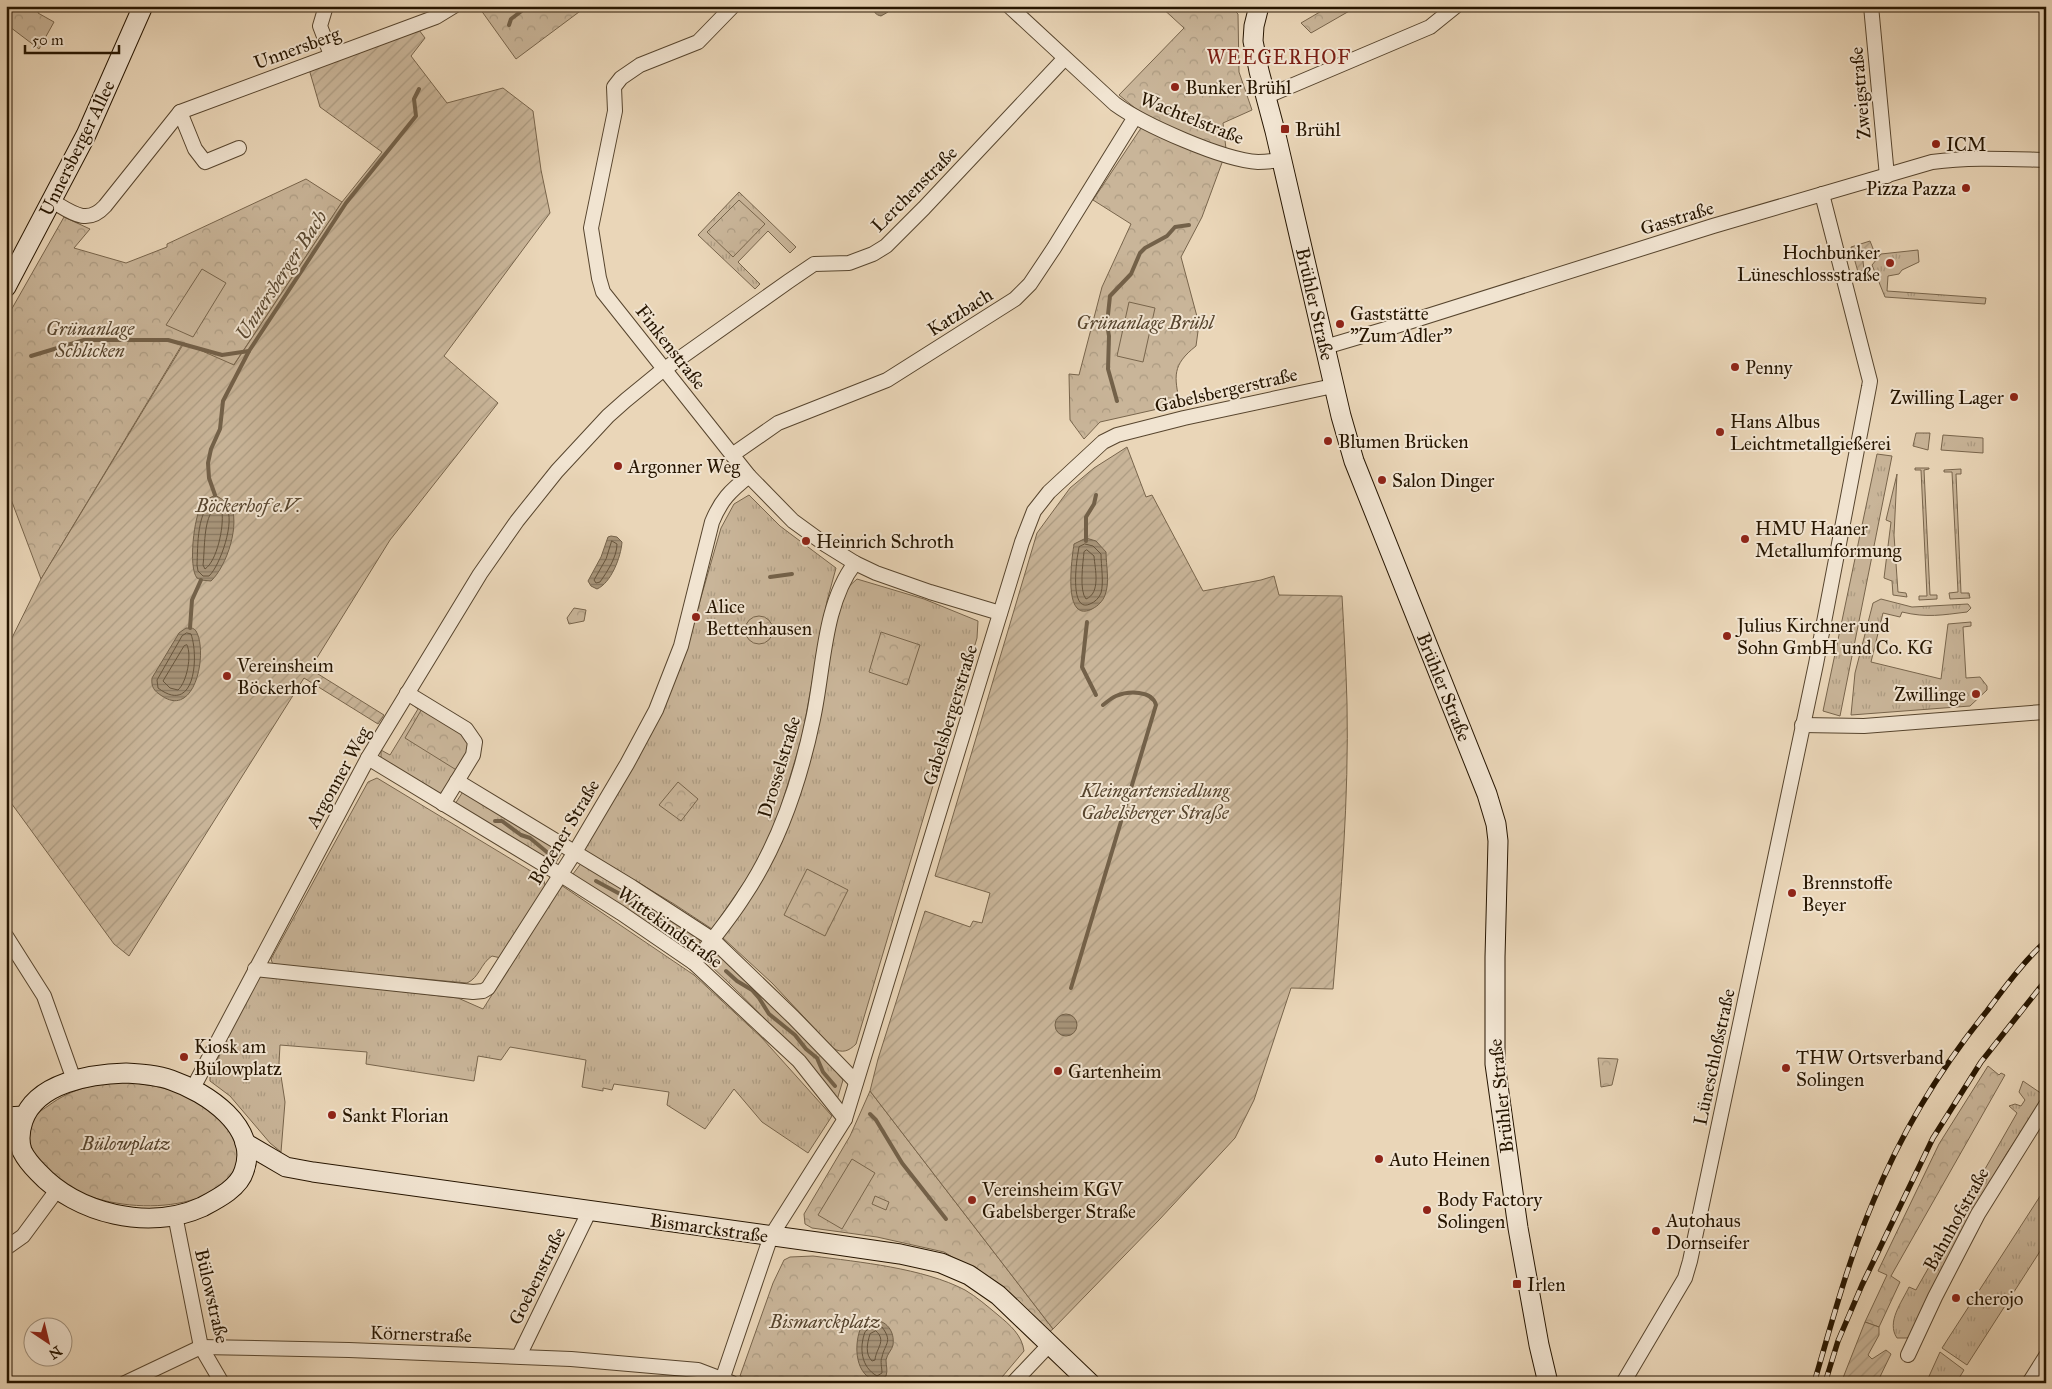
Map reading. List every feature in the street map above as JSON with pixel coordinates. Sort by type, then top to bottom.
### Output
[{"type":"main road","name":"Unnersberger Allee","points":[[6,287],[86,135],[143,6]]},
{"type":"main road","name":"Brühler Straße","points":[[1259,6],[1254,26],[1253,41],[1333,386],[1354,461],[1487,794],[1496,824],[1498,841],[1494,1056],[1518,1228],[1548,1383]]},
{"type":"main road","points":[[126,1073],[157,1076],[192,1088],[215,1103],[237,1126],[245,1143],[247,1157],[242,1177],[226,1193],[208,1204],[175,1215],[145,1218],[120,1216],[78,1202],[57,1190],[35,1169],[13,1141],[21,1128],[15,1117],[53,1089],[74,1080],[126,1073]]},
{"type":"main road","name":"Bismarckstraße","points":[[245,1143],[286,1167]]},
{"type":"main road","name":"Bismarckstraße","points":[[242,1177],[286,1167],[590,1212],[878,1251],[941,1263],[969,1275],[989,1288],[1090,1383]]},
{"type":"street","points":[[326,6],[320,26],[331,55]]},
{"type":"street","name":"Unnersberg","points":[[180,112],[436,17],[454,6]]},
{"type":"street","name":"Finkenstraße","points":[[733,6],[698,42],[640,65],[621,78],[614,89],[615,111],[591,228],[599,278],[604,292],[749,476],[793,521],[855,563],[895,580],[1000,614]]},
{"type":"street","name":"Wachtelstraße","points":[[1009,6],[1064,59],[1115,104],[1135,117],[1225,154],[1257,162],[1281,160]]},
{"type":"street","points":[[1265,97],[1430,27],[1456,6]]},
{"type":"street","name":"Zweigstraße","points":[[1871,6],[1887,176]]},
{"type":"street","name":"Lerchenstraße","points":[[664,369],[814,264],[850,263],[873,254],[886,246],[1064,59]]},
{"type":"street","points":[[52,201],[85,217],[96,215],[180,112],[195,149],[205,162],[239,148]]},
{"type":"street","name":"Katzbach","points":[[732,455],[778,423],[887,380],[1015,298],[1030,284],[1054,248],[1135,117]]},
{"type":"street","name":"Gasstraße","points":[[1325,346],[1403,324],[1713,226],[1932,162],[1959,159],[2046,160]]},
{"type":"street","name":"Lüneschloßstraße","points":[[1623,1383],[1685,1278],[1690,1261],[1818,655],[1870,381],[1822,194]]},
{"type":"street","name":"Argonner Weg","points":[[192,1088],[368,758],[480,574],[528,507],[557,471],[608,416],[664,369]]},
{"type":"street","name":"Gabelsbergerstraße","points":[[725,1381],[771,1236],[845,1119],[1022,542],[1036,507],[1059,482],[1103,442],[1134,430],[1333,386]]},
{"type":"street","name":"Bozener Straße","points":[[255,969],[473,992],[483,991],[490,985],[575,852],[627,764],[656,710],[681,646],[712,522],[719,505],[730,490],[749,476]]},
{"type":"street","name":"Drosselstraße","points":[[694,963],[744,897],[757,876],[784,819],[813,720],[834,602],[841,585],[855,563]]},
{"type":"street","points":[[407,692],[466,730],[474,739],[475,750],[443,804]]},
{"type":"street","points":[[1802,725],[1864,726],[2042,712]]},
{"type":"street","name":"Wittekindstraße","points":[[368,758],[561,875],[694,963],[799,1061],[845,1119]]},
{"type":"street","name":"Wittekindstraße","points":[[458,781],[575,852],[712,939],[793,1017],[856,1082]]},
{"type":"street","points":[[6,936],[44,996],[74,1080]]},
{"type":"street","name":"Bahnhofstraße","points":[[1908,1355],[1935,1297],[1978,1214],[2046,1105]]},
{"type":"street","points":[[6,1248],[23,1236],[57,1190]]},
{"type":"street","name":"Goebenstraße","points":[[519,1356],[590,1212]]},
{"type":"street","name":"Bülowstraße","points":[[175,1215],[201,1347],[222,1383]]},
{"type":"street","points":[[1013,1383],[1050,1344]]},
{"type":"street","name":"Körnerstraße","points":[[125,1383],[201,1347],[519,1356],[698,1370],[725,1381]]},
{"type":"street","points":[[2029,1383],[2046,1356]]},
{"type":"green space","points":[[8,6],[40,6],[38,13],[54,22],[39,49],[6,24],[6,9]]},
{"type":"green space","points":[[478,6],[587,6],[516,59]]},
{"type":"green space","name":"Grünanlage Brühl","points":[[1160,6],[1230,6],[1238,14],[1239,72],[1252,110],[1223,123],[1226,149],[1223,160],[1202,217],[1181,257],[1199,324],[1196,346],[1183,359],[1177,372],[1176,378],[1180,404],[1100,422],[1084,439],[1070,420],[1069,374],[1079,375],[1102,287],[1131,224],[1093,200],[1141,128],[1146,117],[1119,95],[1184,28]]},
{"type":"green space","points":[[1330,6],[1358,6],[1311,33],[1301,23]]},
{"type":"green space","name":"Böckerhof e.V.","points":[[419,30],[425,38],[411,56],[447,103],[503,88],[533,111],[541,170],[550,213],[444,356],[498,403],[390,540],[310,669],[384,715],[378,724],[304,678],[129,956],[114,944],[6,796],[6,650],[41,579],[184,343],[234,365],[342,202],[382,152],[320,107],[309,69]]},
{"type":"green space","name":"Grünanlage Schlicken","points":[[306,179],[342,202],[233,366],[183,343],[41,579],[6,486],[6,319],[64,217],[90,229],[74,248],[126,263],[167,247],[167,244]]},
{"type":"green space","points":[[739,192],[796,247],[790,253],[768,231],[738,262],[760,284],[755,289],[698,235]]},
{"type":"green space","points":[[739,200],[765,224],[733,257],[707,232]]},
{"type":"green space","points":[[1870,241],[1874,251],[1863,261],[1864,270],[1858,272],[1851,247]]},
{"type":"green space","points":[[1918,250],[1919,262],[1902,270],[1899,274],[1888,276],[1887,291],[1986,298],[1985,304],[1885,297],[1872,265],[1881,254]]},
{"type":"green space","points":[[202,269],[226,283],[193,337],[166,325]]},
{"type":"green space","points":[[1129,302],[1155,308],[1143,362],[1117,356]]},
{"type":"green space","points":[[1916,433],[1930,433],[1928,450],[1913,446]]},
{"type":"green space","points":[[1943,435],[1983,438],[1983,453],[1941,450]]},
{"type":"green space","name":"Kleingartensiedlung Gabelsberger Straße","points":[[1127,447],[1146,497],[1152,495],[1203,591],[1274,576],[1279,595],[1342,596],[1346,663],[1347,774],[1333,989],[1291,988],[1254,1100],[1235,1138],[1159,1220],[1053,1329],[870,1091],[878,1059],[925,911],[970,927],[973,921],[982,923],[990,893],[935,876],[1037,533],[1070,488],[1094,468]]},
{"type":"green space","points":[[1877,454],[1892,456],[1840,716],[1823,711]]},
{"type":"green space","points":[[1915,468],[1929,468],[1924,470],[1930,595],[1937,595],[1937,599],[1919,600],[1919,596],[1927,596],[1921,470],[1915,470]]},
{"type":"green space","points":[[1961,469],[1961,474],[1956,474],[1961,593],[1969,593],[1970,598],[1950,599],[1949,593],[1958,592],[1952,472],[1944,472],[1944,470]]},
{"type":"green space","points":[[1897,474],[1894,535],[1898,592],[1906,593],[1907,597],[1893,595],[1892,581],[1884,578],[1891,522],[1886,520]]},
{"type":"green space","points":[[749,495],[780,526],[836,568],[827,601],[802,737],[777,820],[767,845],[750,874],[712,929],[584,850],[689,639],[721,528],[734,504]]},
{"type":"green space","points":[[857,579],[924,599],[978,621],[977,638],[856,1044],[848,1050],[842,1051],[833,1048],[772,983],[722,937],[769,865],[838,609],[846,589]]},
{"type":"green space","points":[[1881,599],[1912,607],[1968,604],[1971,608],[1967,612],[1934,615],[1902,612],[1900,617],[1883,613],[1871,662],[1941,679],[1948,624],[1971,622],[1971,626],[1963,627],[1966,678],[1980,677],[1987,686],[1987,690],[1970,706],[1851,715],[1855,673],[1873,603]]},
{"type":"green space","points":[[574,608],[586,610],[584,621],[569,624],[567,618]]},
{"type":"green space","points":[[759,616],[769,620],[773,630],[769,640],[759,644],[749,640],[745,630],[749,620]]},
{"type":"green space","points":[[881,632],[920,645],[907,685],[869,672]]},
{"type":"green space","points":[[410,703],[416,703],[471,746],[443,793],[438,794],[381,759],[381,750],[390,755],[418,709]]},
{"type":"green space","points":[[423,707],[466,737],[471,746],[458,771],[405,738]]},
{"type":"green space","points":[[377,778],[544,879],[545,886],[501,958],[492,956],[485,962],[474,978],[467,983],[273,965],[271,959],[368,782]]},
{"type":"green space","points":[[678,782],[698,799],[681,821],[659,805]]},
{"type":"green space","points":[[464,790],[563,851],[554,866],[455,804]]},
{"type":"green space","points":[[582,862],[698,937],[700,942],[692,951],[688,950],[573,878],[573,874]]},
{"type":"green space","points":[[807,869],[848,890],[825,936],[784,915]]},
{"type":"green space","points":[[561,885],[694,975],[762,1038],[832,1116],[808,1153],[762,1122],[734,1089],[705,1129],[667,1105],[669,1092],[614,1084],[612,1090],[603,1088],[603,1091],[582,1087],[586,1060],[510,1047],[501,1060],[478,1056],[474,1081],[366,1064],[367,1052],[280,1045],[279,1063],[285,1102],[281,1152],[270,1143],[230,1096],[210,1081],[210,1074],[220,1054],[218,1053],[258,975],[458,998],[483,1009]]},
{"type":"green space","points":[[714,954],[721,955],[807,1037],[843,1080],[837,1100],[776,1030],[710,965],[709,960]]},
{"type":"green space","points":[[1598,1058],[1618,1059],[1612,1085],[1601,1087]]},
{"type":"green space","points":[[1988,1066],[1999,1075],[2001,1073],[2005,1075],[1891,1276],[1900,1282],[1879,1327],[1865,1322],[1887,1275],[1878,1271],[1939,1144]]},
{"type":"green space","points":[[2023,1081],[2045,1096],[2007,1153],[1960,1233],[1911,1334],[1907,1338],[1897,1338],[1893,1325],[1896,1312],[1909,1287],[1916,1290],[2017,1113],[2009,1106],[2015,1104],[2021,1106],[2025,1100],[2019,1092]]},
{"type":"green space","name":"Bülowplatz","points":[[130,1082],[162,1088],[192,1099],[225,1126],[233,1137],[237,1148],[237,1161],[232,1173],[217,1188],[196,1199],[171,1204],[144,1206],[116,1203],[91,1197],[69,1187],[52,1174],[41,1162],[33,1151],[30,1138],[32,1122],[39,1113],[57,1100],[77,1090],[97,1085]]},
{"type":"green space","points":[[870,1091],[1053,1329],[1048,1333],[987,1278],[944,1252],[877,1237],[812,1228],[805,1224],[804,1214],[850,1136]]},
{"type":"green space","points":[[852,1159],[875,1173],[842,1229],[818,1215]]},
{"type":"green space","points":[[2046,1187],[2046,1242],[1967,1365],[1942,1348]]},
{"type":"green space","points":[[875,1196],[889,1202],[886,1210],[872,1204]]},
{"type":"green space","name":"Bismarckplatz","points":[[813,1256],[891,1267],[948,1282],[974,1296],[1007,1323],[1018,1335],[1024,1351],[997,1383],[755,1383],[740,1376],[773,1283],[784,1260],[790,1257]]},
{"type":"green space","points":[[1865,1322],[1879,1327],[1879,1335],[1868,1355],[1872,1359],[1886,1350],[1891,1354],[1877,1383],[1841,1383]]},
{"type":"green space","points":[[1940,1352],[1964,1370],[1956,1383],[1926,1383]]},
{"type":"water","points":[[873,6],[889,6],[888,12],[881,16],[875,13],[873,8]]},
{"type":"water","points":[[215,495],[230,504],[233,512],[233,533],[227,555],[217,574],[211,581],[201,580],[197,578],[194,572],[193,541],[199,510],[206,500]]},
{"type":"water","points":[[608,537],[617,537],[622,542],[620,555],[607,581],[597,589],[591,586],[588,581],[601,557]]},
{"type":"water","points":[[1086,538],[1096,541],[1106,552],[1107,585],[1105,595],[1100,603],[1092,609],[1083,611],[1076,607],[1073,599],[1071,575],[1074,544]]},
{"type":"water","points":[[186,628],[196,631],[201,653],[199,666],[191,691],[183,698],[174,701],[162,696],[155,690],[152,678],[179,633]]},
{"type":"water","points":[[1066,1014],[1076,1021],[1077,1025],[1070,1035],[1066,1036],[1056,1029],[1055,1025],[1062,1015]]},
{"type":"water","points":[[873,1320],[886,1324],[893,1335],[892,1347],[886,1360],[886,1376],[877,1381],[864,1373],[860,1367],[857,1352],[860,1330]]},
{"type":"waterway","name":"Unnersberger Bach","points":[[509,25],[511,19],[528,6]]},
{"type":"waterway","points":[[1330,9],[1334,6]]},
{"type":"waterway","name":"Unnersberger Bach","points":[[215,495],[209,478],[208,463],[211,449],[220,429],[223,401],[249,351],[346,203],[416,116],[414,99],[419,89]]},
{"type":"waterway","points":[[1117,401],[1108,369],[1109,336],[1107,324],[1110,296],[1131,274],[1140,253],[1145,248],[1167,236],[1175,227],[1189,225]]},
{"type":"waterway","points":[[31,356],[84,340],[168,340],[222,355],[249,351]]},
{"type":"waterway","points":[[1086,541],[1086,517],[1094,504],[1096,495]]},
{"type":"waterway","points":[[770,577],[792,574]]},
{"type":"waterway","points":[[190,628],[192,600],[201,580]]},
{"type":"waterway","points":[[1087,622],[1082,667],[1096,695]]},
{"type":"waterway","points":[[1071,988],[1156,705],[1150,697],[1139,693],[1127,693],[1116,696],[1103,705]]},
{"type":"waterway","points":[[495,821],[502,821],[521,835],[530,838],[548,853],[556,853]]},
{"type":"waterway","points":[[596,881],[620,894],[628,902],[645,911],[655,920],[670,926],[693,941]]},
{"type":"waterway","points":[[726,971],[737,981],[752,990],[769,1014],[795,1035],[806,1049],[817,1058],[823,1072],[835,1086]]},
{"type":"waterway","points":[[870,1114],[876,1120],[902,1163],[946,1219]]},
{"type":"railway","points":[[1814,1383],[1856,1247],[1873,1202],[1896,1151],[1923,1102],[1953,1056],[2015,974],[2046,941]]},
{"type":"railway","points":[[1825,1383],[1838,1341],[1862,1285],[1933,1138],[1981,1062],[2046,980]]},
{"type":"place","name":"Bunker Brühl","points":[[1175,87]]},
{"type":"place","name":"Brühl","points":[[1285,129]]},
{"type":"place","name":"ICM","points":[[1936,144]]},
{"type":"place","name":"Pizza Pazza","points":[[1966,188]]},
{"type":"place","name":"Hochbunker Lüneschlossstraße","points":[[1890,263]]},
{"type":"place","name":"Gaststätte \"Zum Adler\"","points":[[1340,324]]},
{"type":"place","name":"Penny","points":[[1735,367]]},
{"type":"place","name":"Zwilling Lager","points":[[2014,397]]},
{"type":"place","name":"Hans Albus Leichtmetallgießerei","points":[[1720,432]]},
{"type":"place","name":"Blumen Brücken","points":[[1328,441]]},
{"type":"place","name":"Argonner Weg","points":[[618,466]]},
{"type":"place","name":"Salon Dinger","points":[[1382,480]]},
{"type":"place","name":"HMU Haaner Metallumformung","points":[[1745,539]]},
{"type":"place","name":"Heinrich Schroth","points":[[806,541]]},
{"type":"place","name":"Alice Bettenhausen","points":[[696,617]]},
{"type":"place","name":"Julius Kirchner und Sohn GmbH und Co. KG","points":[[1727,636]]},
{"type":"place","name":"Vereinsheim Böckerhof","points":[[227,676]]},
{"type":"place","name":"Zwillinge","points":[[1976,694]]},
{"type":"place","name":"Brennstoffe Beyer","points":[[1792,893]]},
{"type":"place","name":"Kiosk am Bülowplatz","points":[[184,1057]]},
{"type":"place","name":"THW Ortsverband Solingen","points":[[1786,1068]]},
{"type":"place","name":"Gartenheim","points":[[1058,1071]]},
{"type":"place","name":"Sankt Florian","points":[[332,1115]]},
{"type":"place","name":"Auto Heinen","points":[[1379,1159]]},
{"type":"place","name":"Vereinsheim KGV Gabelsberger Straße","points":[[972,1200]]},
{"type":"place","name":"Body Factory Solingen","points":[[1427,1210]]},
{"type":"place","name":"Autohaus Dornseifer","points":[[1656,1231]]},
{"type":"place","name":"Irlen","points":[[1517,1284]]},
{"type":"place","name":"cherojo","points":[[1956,1298]]},
{"type":"district","name":"WEEGERHOF","points":[[1279,57]]}]
